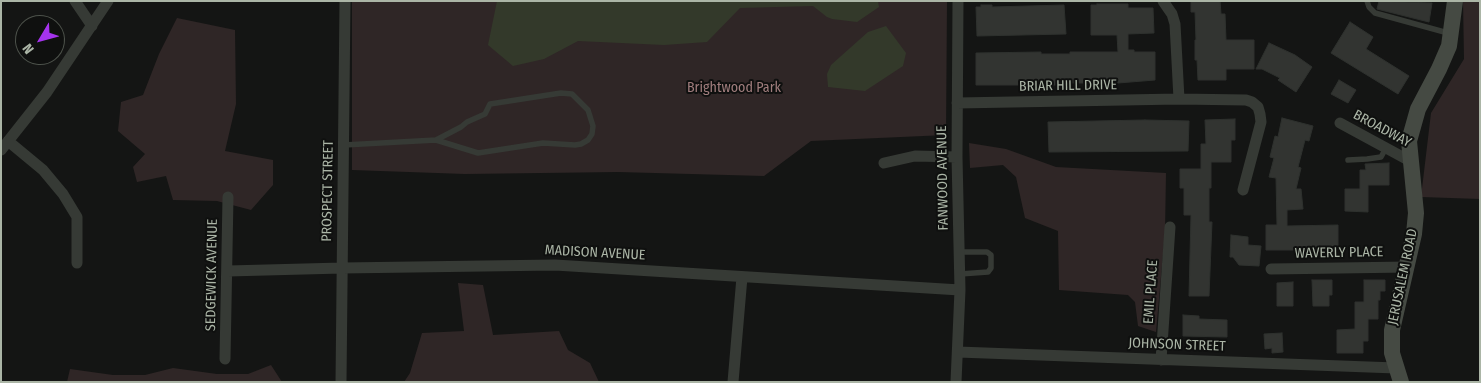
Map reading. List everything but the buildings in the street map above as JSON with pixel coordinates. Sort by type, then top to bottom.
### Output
[{"type":"street","points":[[75,1],[92,26]]},
{"type":"street","points":[[77,263],[76,217],[63,194],[43,170],[5,146],[47,92],[108,1]]},
{"type":"street","name":"PROSPECT STREET","points":[[341,382],[345,1]]},
{"type":"street","points":[[1164,1],[1172,14],[1175,24],[1179,99]]},
{"type":"street","name":"JERUSALEM ROAD","points":[[1398,375],[1392,353],[1392,330],[1408,267],[1416,213],[1410,161],[1409,141],[1411,127],[1449,46],[1455,1]]},
{"type":"street","name":"FANWOOD AVENUE","points":[[956,382],[960,290],[957,157],[957,3]]},
{"type":"street","name":"BRIAR HILL DRIVE","points":[[957,103],[1179,99],[1246,100],[1258,107],[1261,122],[1242,190]]},
{"type":"street","name":"BROADWAY","points":[[1340,123],[1410,161]]},
{"type":"street","points":[[884,164],[915,156],[957,157]]},
{"type":"street","name":"SEDGEWICK AVENUE","points":[[225,357],[228,197]]},
{"type":"street","name":"EMIL PLACE","points":[[1161,360],[1170,227]]},
{"type":"street","name":"MADISON AVENUE","points":[[228,271],[555,265],[960,290]]},
{"type":"street","name":"WAVERLY PLACE","points":[[1271,269],[1408,267]]},
{"type":"street","points":[[733,382],[742,277]]},
{"type":"street","name":"JOHNSON STREET","points":[[958,352],[1161,360],[1398,375]]},
{"type":"lane","points":[[1367,1],[1369,7],[1375,13],[1451,33]]},
{"type":"lane","points":[[344,145],[436,140],[478,153],[543,143],[581,144],[588,140],[592,134],[593,126],[588,110],[572,94],[561,93],[490,104],[485,114],[436,140]]},
{"type":"lane","points":[[1348,160],[1381,157],[1386,148]]},
{"type":"lane","points":[[959,252],[987,252],[991,255],[991,268],[988,272],[960,274]]},
{"type":"green space","name":"Brightwood Park","points":[[352,1],[947,1],[946,135],[811,141],[764,176],[618,172],[465,174],[352,170]]},
{"type":"green space","points":[[1463,1],[1480,1],[1480,199],[1421,197],[1431,113],[1464,59]]},
{"type":"green space","points":[[177,18],[235,30],[236,104],[225,151],[273,160],[273,185],[251,210],[217,201],[173,200],[166,176],[137,182],[133,167],[145,154],[118,131],[121,102],[143,95],[159,54]]},
{"type":"green space","points":[[969,143],[1006,149],[1056,167],[1166,173],[1165,232],[1156,332],[1138,326],[1135,302],[1128,295],[1059,290],[1058,231],[1025,218],[1016,177],[1003,165],[970,168]]},
{"type":"green space","points":[[458,283],[483,285],[493,335],[559,331],[568,350],[590,363],[599,382],[404,382],[410,373],[422,333],[464,331]]},
{"type":"green space","points":[[271,365],[282,382],[67,382],[70,369],[113,375],[145,375],[173,368],[217,374],[248,374]]},
{"type":"shaded area","points":[[497,1],[878,1],[879,7],[857,22],[832,19],[813,6],[740,8],[707,42],[664,45],[578,41],[544,59],[513,66],[488,45]]},
{"type":"shaded area","points":[[886,26],[906,53],[903,66],[865,91],[828,87],[827,74],[831,65],[868,32]]}]
